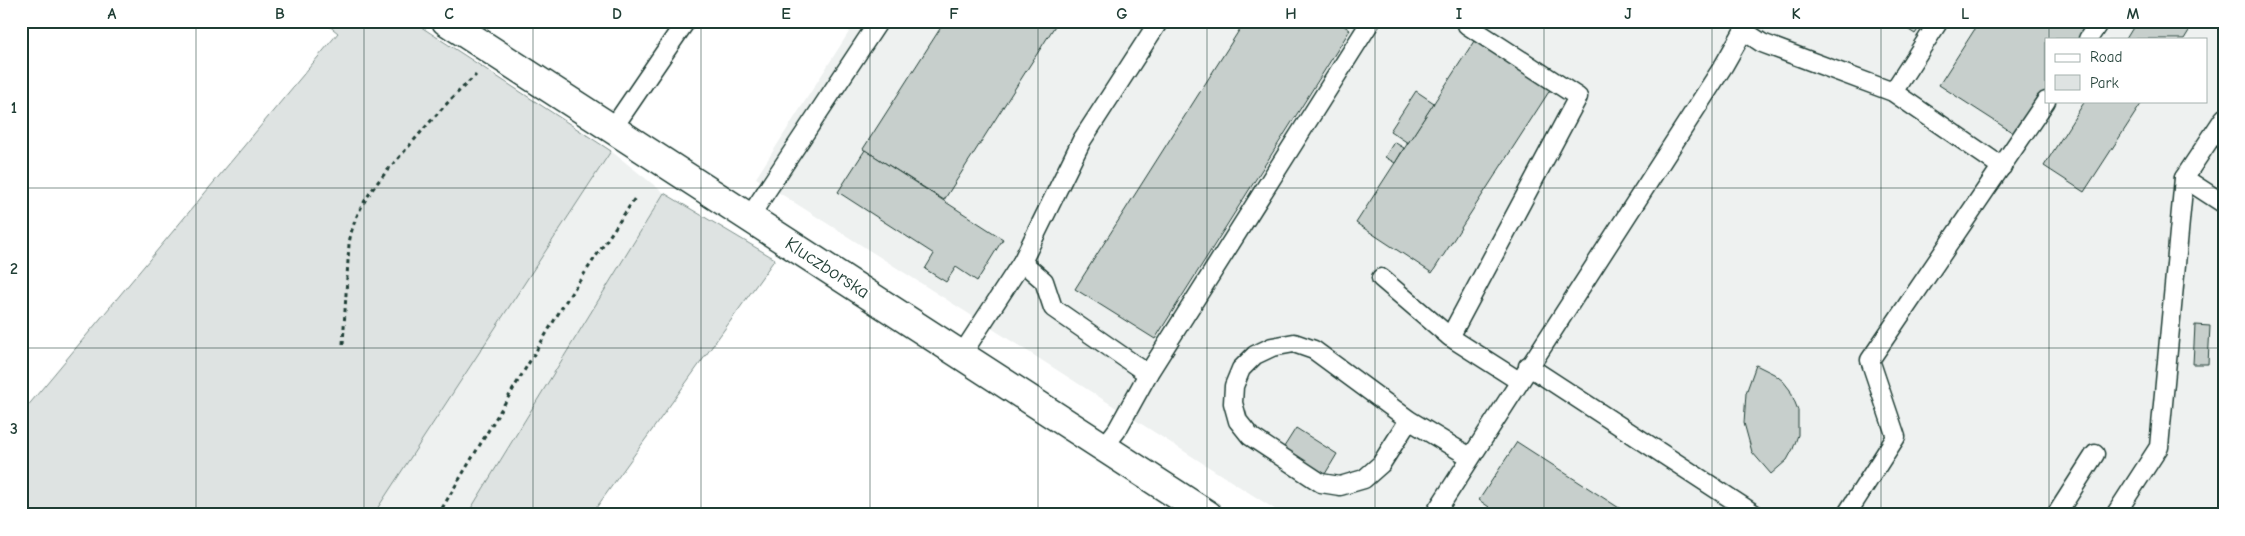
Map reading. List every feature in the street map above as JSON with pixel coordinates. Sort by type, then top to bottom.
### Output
[{"type":"street","name":"Kluczborska","points":[[446,21],[750,216],[1208,515]]},
{"type":"lane","points":[[613,128],[686,21]]},
{"type":"lane","points":[[750,216],[878,21]]},
{"type":"lane","points":[[962,354],[1022,262],[1082,140],[1159,21]]},
{"type":"lane","points":[[1104,447],[1117,430],[1148,374],[1371,21]]},
{"type":"lane","points":[[1893,92],[1939,21]]},
{"type":"lane","points":[[2089,38],[2100,21]]},
{"type":"lane","points":[[1450,337],[1578,97],[1467,25]]},
{"type":"lane","points":[[1434,515],[1470,456],[1724,65],[1746,26],[1762,43],[1893,92],[2002,166]]},
{"type":"lane","points":[[1846,515],[1896,437],[1870,360],[2045,102]]},
{"type":"lane","points":[[2115,515],[2159,447],[2184,178],[2224,118]]},
{"type":"lane","points":[[2184,178],[2224,204]]},
{"type":"lane","points":[[1022,262],[1044,281],[1053,308],[1148,374]]},
{"type":"lane","points":[[1381,278],[1450,337],[1524,374],[1756,515]]},
{"type":"lane","points":[[1409,420],[1381,464],[1364,479],[1340,486],[1321,483],[1250,436],[1238,421],[1233,403],[1234,386],[1241,369],[1255,355],[1272,347],[1294,343],[1314,350],[1409,420],[1470,456]]},
{"type":"lane","points":[[2056,515],[2095,454]]},
{"type":"path","points":[[343,344],[350,238],[361,206],[377,182],[448,101],[498,54]]},
{"type":"path","points":[[438,515],[564,304],[636,198]]},
{"type":"shaded area","points":[[856,21],[2224,21],[2224,515],[1284,515],[756,178]]},
{"type":"shaded area","points":[[611,151],[664,193],[467,515],[373,515]]},
{"type":"green space","points":[[323,21],[412,21],[611,151],[373,515],[21,515],[21,414],[338,33]]},
{"type":"green space","points":[[664,193],[775,259],[591,515],[467,515]]},
{"type":"building","points":[[945,21],[1058,21],[944,200],[863,149]]},
{"type":"building","points":[[1245,21],[1337,21],[1350,30],[1155,339],[1075,289]]},
{"type":"building","points":[[1895,21],[1924,21],[1915,34]]},
{"type":"building","points":[[1980,21],[2091,21],[2081,38],[2045,38],[2045,93],[2018,136],[1939,85]]},
{"type":"building","points":[[2137,21],[2195,21],[2185,38],[2127,38]]},
{"type":"building","points":[[1476,38],[1552,87],[1432,273],[1356,223]]},
{"type":"building","points":[[1416,91],[1434,103],[1408,143],[1390,131]]},
{"type":"building","points":[[2084,102],[2142,102],[2084,192],[2044,166]]},
{"type":"building","points":[[1394,142],[1404,148],[1395,163],[1385,157]]},
{"type":"building","points":[[865,150],[1003,239],[977,281],[956,267],[946,282],[925,269],[934,254],[838,192]]},
{"type":"building","points":[[2195,325],[2210,326],[2208,364],[2193,364]]},
{"type":"building","points":[[1756,365],[1783,381],[1790,390],[1798,410],[1798,435],[1793,449],[1787,460],[1771,474],[1752,452],[1744,423],[1746,393]]},
{"type":"building","points":[[1296,428],[1337,454],[1319,484],[1277,458]]},
{"type":"building","points":[[1517,442],[1630,515],[1493,515],[1488,511],[1489,507],[1479,500]]}]
